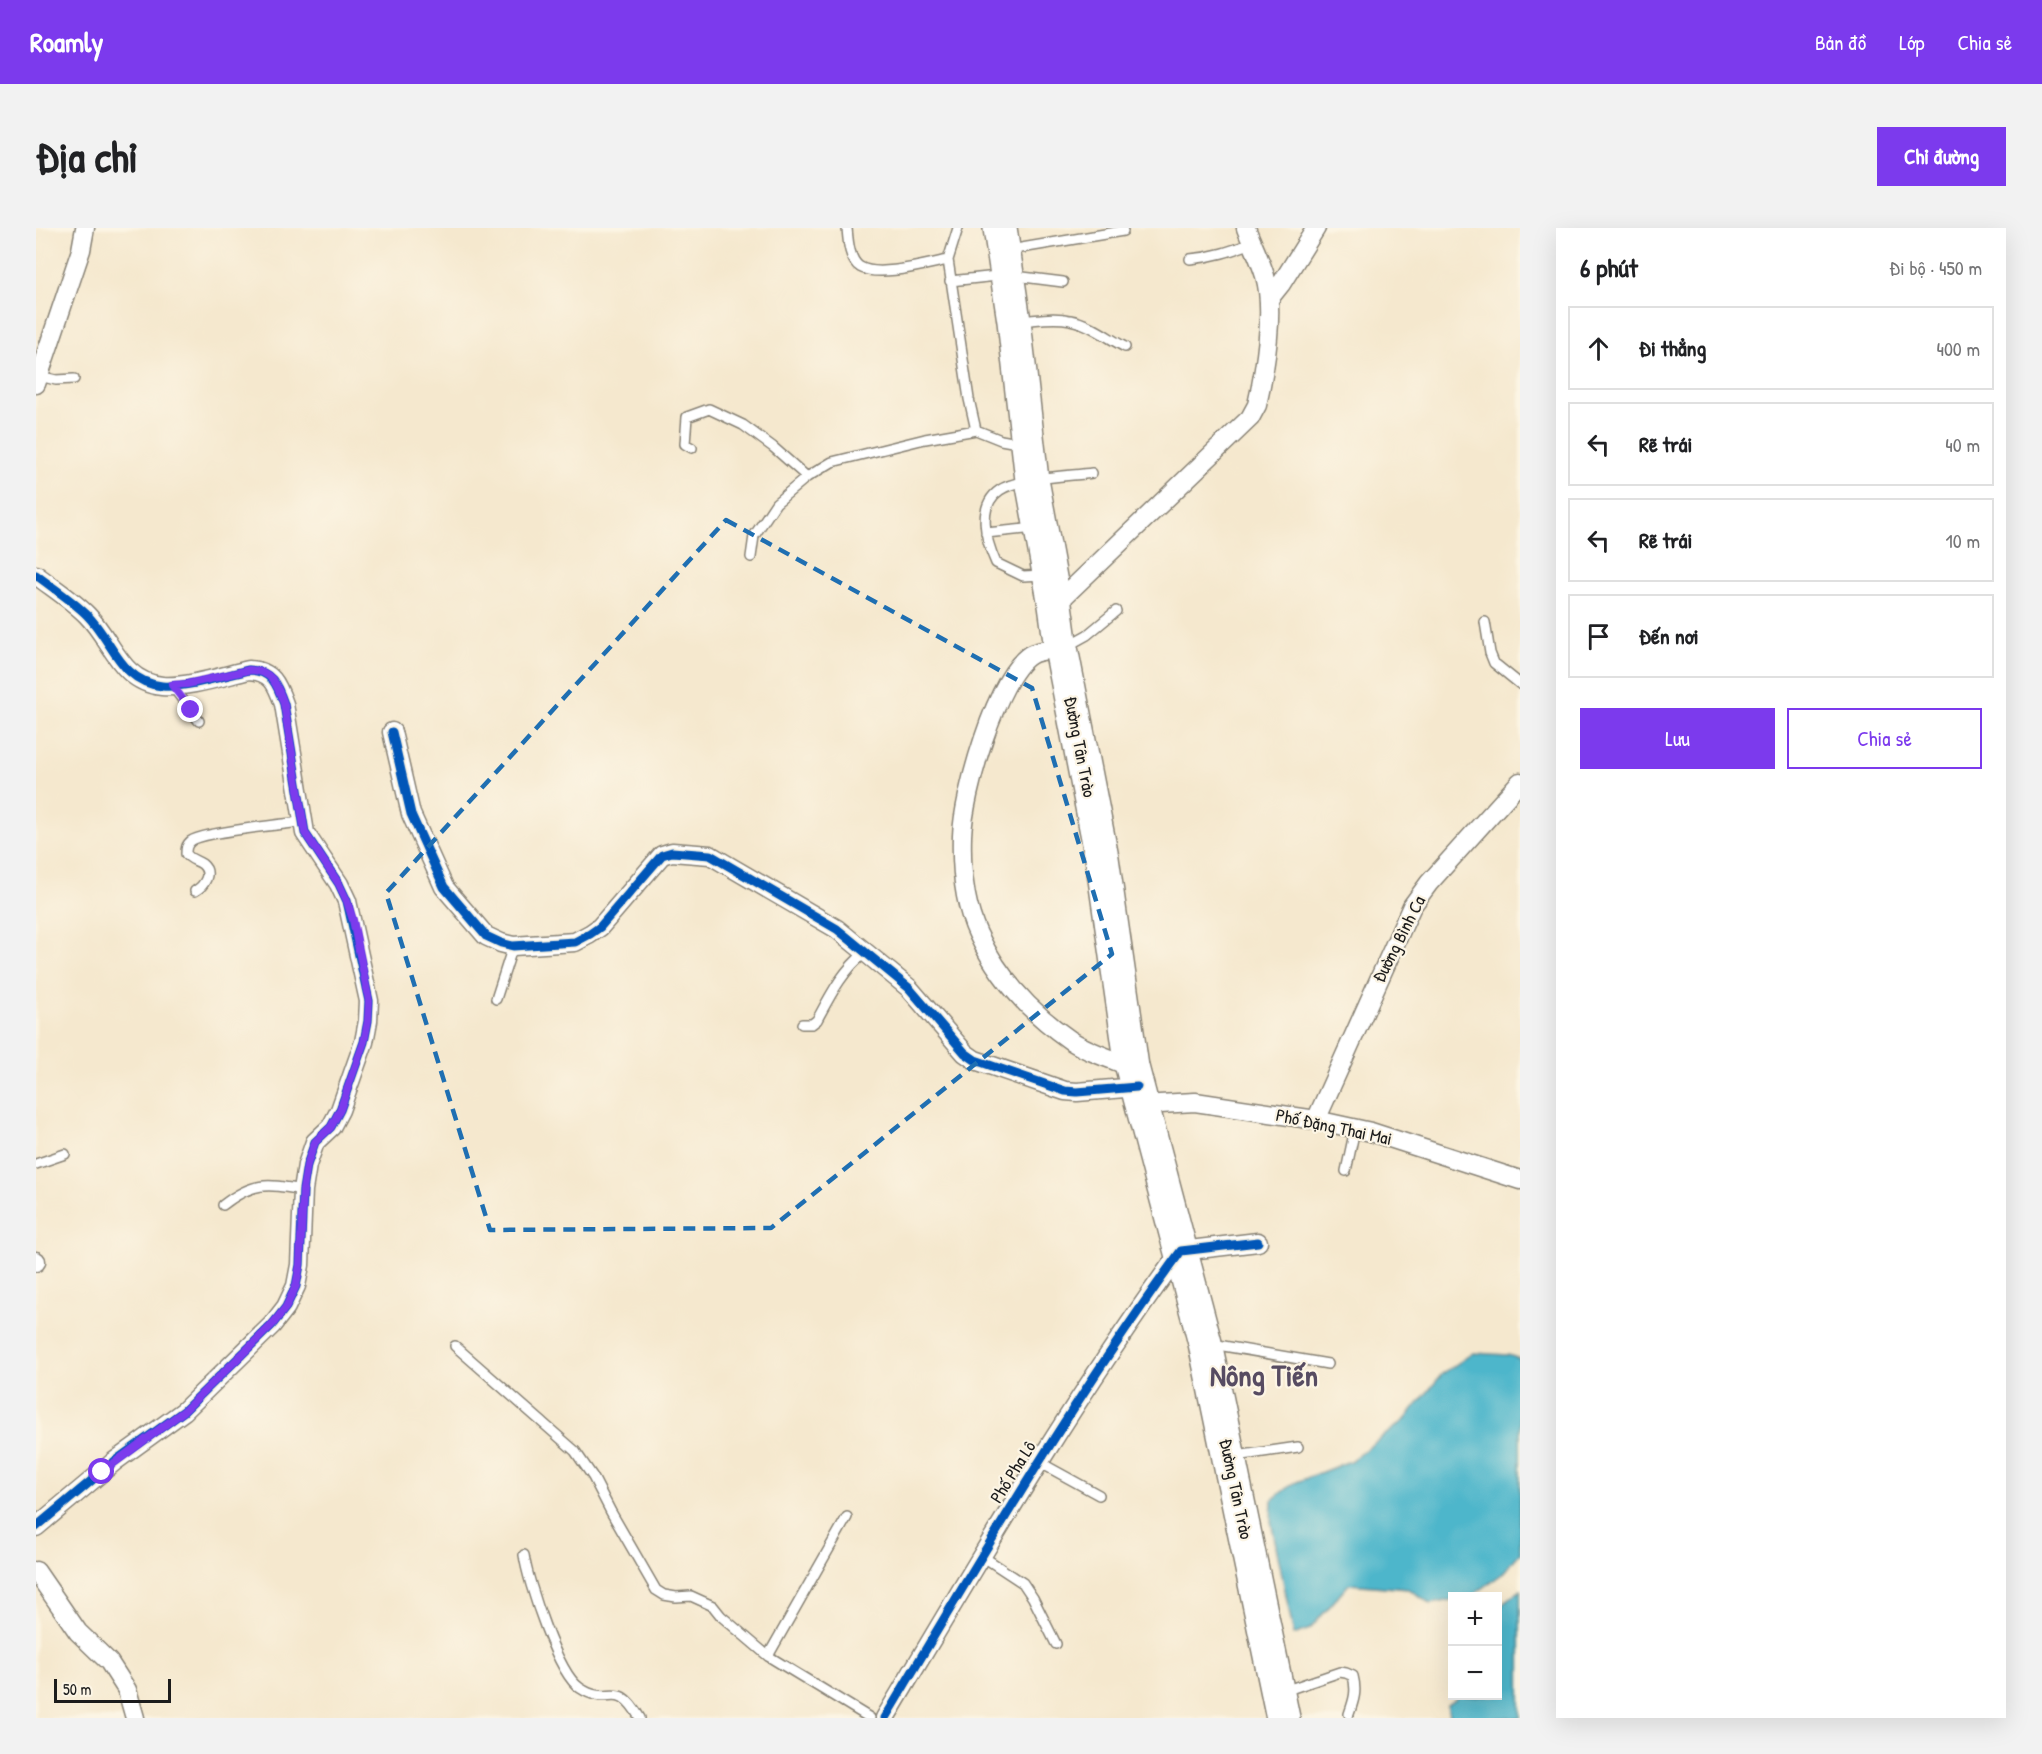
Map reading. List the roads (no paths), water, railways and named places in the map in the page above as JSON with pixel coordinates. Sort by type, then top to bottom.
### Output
[{"type":"highway","name":"Đường Tân Trào","points":[[1003,251],[1014,321],[1032,480],[1053,590],[1061,648],[1102,858],[1137,1086],[1205,1343],[1230,1457],[1273,1705]]},
{"type":"highway","name":"Đường Tân Trào","points":[[1182,1256],[1186,1326],[1273,1705]]},
{"type":"street","points":[[37,380],[43,340],[81,250],[85,228]]},
{"type":"street","points":[[1269,299],[1316,228]]},
{"type":"street","points":[[1053,590],[1250,418],[1257,405],[1261,389],[1269,299],[1265,277],[1249,235]]},
{"type":"street","points":[[36,574],[86,614],[100,630],[125,668],[139,680],[162,686],[187,684],[249,670],[258,670],[268,674],[279,690],[284,704],[305,833],[339,884],[347,901],[369,1001],[364,1042],[340,1110],[331,1127],[315,1142],[307,1165],[303,1190],[300,1265],[296,1286],[286,1307],[272,1325],[184,1411],[115,1461],[36,1527]]},
{"type":"street","points":[[1061,648],[1030,655],[1013,673],[1003,689],[988,726],[965,808],[962,834],[963,882],[979,935],[1007,982],[1022,1000],[1070,1040],[1090,1051],[1137,1086]]},
{"type":"street","points":[[392,732],[411,814],[444,887],[486,936],[513,946]]},
{"type":"street","name":"Đường Bình Ca","points":[[1316,1120],[1412,906],[1429,883],[1520,782]]},
{"type":"street","name":"Phố Đặng Thai Mai","points":[[513,946],[574,942],[600,927],[662,855],[672,852],[710,855],[837,929],[909,988],[965,1053],[975,1060],[1065,1091],[1077,1092],[1137,1086],[1195,1102],[1316,1120],[1371,1132],[1520,1180]]},
{"type":"street","points":[[1182,1256],[1258,1242]]},
{"type":"street","name":"Phố Pha Lô","points":[[885,1718],[1039,1462],[1137,1311],[1182,1256]]},
{"type":"street","points":[[36,1571],[78,1632],[109,1662],[127,1690],[135,1718]]},
{"type":"lane","points":[[847,228],[855,261],[861,268],[884,271],[913,268],[948,260]]},
{"type":"lane","points":[[958,228],[948,260],[969,399],[976,430]]},
{"type":"lane","points":[[950,281],[1003,251],[1123,231]]},
{"type":"lane","points":[[1190,259],[1207,258],[1226,253],[1249,235]]},
{"type":"lane","points":[[1003,251],[1063,282]]},
{"type":"lane","points":[[1014,321],[1055,318],[1080,322],[1125,347]]},
{"type":"lane","points":[[37,380],[74,379]]},
{"type":"lane","points":[[692,448],[685,444],[687,417],[709,409],[743,425],[773,447],[807,477]]},
{"type":"lane","points":[[751,557],[754,536],[776,503],[807,477],[832,462],[925,439],[976,430],[1001,440],[1028,445]]},
{"type":"lane","points":[[1053,590],[996,563],[986,533],[985,524],[989,502],[1001,489],[1032,480],[1092,473]]},
{"type":"lane","points":[[986,533],[1041,527]]},
{"type":"lane","points":[[1061,648],[1087,635],[1116,611]]},
{"type":"lane","points":[[1485,622],[1494,663],[1520,684]]},
{"type":"lane","points":[[172,685],[199,721]]},
{"type":"lane","points":[[195,891],[202,887],[207,877],[207,870],[202,864],[190,860],[186,854],[186,847],[192,840],[302,820]]},
{"type":"lane","points":[[496,999],[513,946]]},
{"type":"lane","points":[[802,1024],[812,1024],[817,1020],[837,983],[852,963],[866,952]]},
{"type":"lane","points":[[1346,1171],[1355,1129]]},
{"type":"lane","points":[[36,1164],[65,1154]]},
{"type":"lane","points":[[223,1205],[244,1190],[270,1184],[303,1190]]},
{"type":"lane","points":[[1205,1343],[1328,1364]]},
{"type":"lane","points":[[455,1346],[575,1451],[593,1477],[656,1590],[676,1598],[691,1596],[713,1606],[721,1617],[768,1656],[870,1718]]},
{"type":"lane","points":[[1230,1457],[1298,1447]]},
{"type":"lane","points":[[1039,1462],[1099,1495]]},
{"type":"lane","points":[[768,1656],[847,1517]]},
{"type":"lane","points":[[524,1555],[533,1597],[571,1679],[582,1689],[596,1696],[618,1694],[625,1697],[640,1718]]},
{"type":"lane","points":[[982,1556],[1023,1583],[1034,1598],[1056,1644]]},
{"type":"lane","points":[[1273,1705],[1340,1672],[1353,1676],[1356,1686],[1356,1696],[1350,1714]]},
{"type":"water","points":[[1473,1353],[1508,1355],[1520,1359],[1520,1553],[1502,1574],[1477,1592],[1448,1592],[1448,1601],[1431,1604],[1409,1589],[1349,1584],[1310,1629],[1294,1635],[1271,1521],[1272,1500],[1292,1484],[1350,1461],[1405,1420],[1442,1374]]},
{"type":"water","points":[[1520,1590],[1520,1718],[1451,1718],[1447,1705],[1454,1700],[1502,1700],[1502,1605]]},
{"type":"district","name":"Nông Tiến","points":[[1264,1376]]}]
